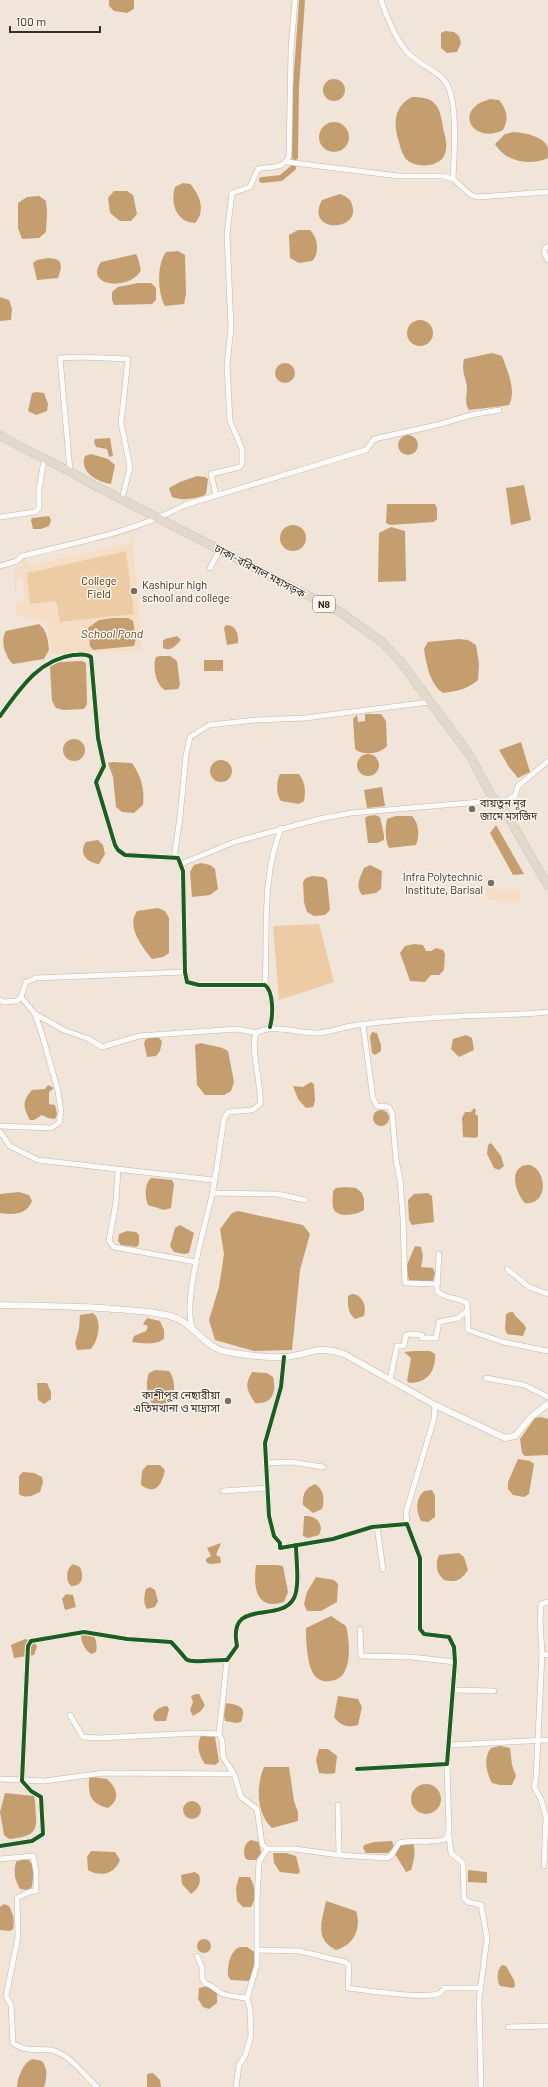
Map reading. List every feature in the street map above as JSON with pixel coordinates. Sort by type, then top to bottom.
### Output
[{"type":"highway","name":"ঢাকা-বরিশাল মহাসড়ক","points":[[0,435],[44,460],[70,470],[122,499],[224,550],[340,612],[382,642],[400,661],[469,754],[492,797],[501,804],[548,886]]},
{"type":"street","points":[[216,495],[212,474],[240,467],[242,463],[242,449],[230,421],[227,365],[231,328],[227,234],[230,201],[232,193],[250,187],[258,170],[282,166],[287,162],[290,148],[291,50],[296,0]]},
{"type":"street","points":[[381,0],[393,29],[409,54],[444,80],[453,105],[453,179]]},
{"type":"street","points":[[287,162],[399,176],[444,176],[453,179],[471,195],[477,197],[548,192]]},
{"type":"street","points":[[548,246],[545,248],[544,252],[548,260]]},
{"type":"street","points":[[70,470],[60,358],[81,357],[128,359],[121,423],[130,467],[122,499]]},
{"type":"street","points":[[0,566],[17,561],[22,556],[110,536],[160,518],[185,505],[366,450],[374,439],[437,425],[471,415],[499,410]]},
{"type":"street","points":[[0,517],[36,512],[39,508],[39,490],[44,460]]},
{"type":"street","points":[[210,568],[216,557],[224,550]]},
{"type":"street","points":[[0,716],[27,680],[51,661],[63,657],[83,654],[91,658],[98,738],[104,766],[96,782],[115,845],[118,850],[125,855],[178,858],[183,871],[185,904],[185,972],[187,982],[193,984],[264,985],[268,988],[270,994],[270,1027]]},
{"type":"street","points":[[174,858],[186,754],[190,737],[209,726],[257,720],[305,718],[429,702]]},
{"type":"street","points":[[501,804],[515,796],[518,786],[548,761]]},
{"type":"street","points":[[181,864],[234,842],[281,828],[319,819],[351,813],[480,802],[492,797]]},
{"type":"street","points":[[264,985],[267,949],[266,897],[273,852],[281,828]]},
{"type":"street","points":[[0,1000],[12,1002],[17,1001],[21,996],[26,982],[36,978],[185,972]]},
{"type":"street","points":[[21,996],[36,1014],[64,1030],[89,1039],[102,1046],[139,1036],[237,1029],[257,1033]]},
{"type":"street","points":[[192,1327],[189,1313],[196,1262],[212,1193],[225,1116],[233,1111],[252,1110],[260,1104],[261,1092],[254,1038],[257,1033],[270,1027],[292,1032],[319,1033],[363,1025],[448,1016],[548,1012]]},
{"type":"street","points":[[0,1126],[51,1128],[60,1123],[61,1112],[58,1091],[36,1014]]},
{"type":"street","points":[[363,1025],[373,1098],[377,1106],[389,1107],[392,1114],[396,1160],[400,1179],[403,1210],[405,1284],[436,1284]]},
{"type":"street","points":[[0,1132],[10,1146],[38,1160],[213,1180]]},
{"type":"street","points":[[118,1170],[116,1202],[109,1241],[114,1247],[196,1262]]},
{"type":"street","points":[[212,1193],[277,1194],[305,1200]]},
{"type":"street","points":[[439,1254],[436,1284],[437,1291],[441,1295],[458,1298],[467,1303],[468,1330],[503,1342],[548,1352]]},
{"type":"street","points":[[507,1269],[529,1287],[548,1294]]},
{"type":"street","points":[[0,1305],[79,1306],[148,1312],[174,1317],[192,1327],[206,1342],[217,1349],[264,1357],[284,1357],[318,1349],[335,1351],[344,1354],[435,1405],[499,1435],[510,1438],[515,1436],[532,1416],[548,1404]]},
{"type":"street","points":[[390,1380],[397,1346],[404,1346],[406,1335],[422,1335],[422,1338],[436,1338],[439,1322],[458,1318],[467,1311]]},
{"type":"street","points":[[284,1357],[281,1387],[265,1443],[269,1516],[274,1536],[280,1542],[280,1548],[333,1539],[377,1527],[407,1524]]},
{"type":"street","points":[[486,1378],[524,1385],[548,1398]]},
{"type":"street","points":[[435,1405],[434,1419],[406,1512],[407,1524],[420,1558],[420,1629],[424,1634],[449,1637],[454,1647],[454,1690],[447,1764],[449,1836],[451,1853],[463,1864],[464,1898],[468,1902],[481,1905],[487,1938],[480,1988],[481,2087]]},
{"type":"street","points":[[266,1464],[291,1462],[323,1467]]},
{"type":"street","points":[[223,1491],[267,1488]]},
{"type":"street","points":[[377,1527],[383,1569]]},
{"type":"street","points":[[296,1545],[297,1590],[294,1598],[291,1602],[281,1608],[249,1615],[242,1620],[237,1625],[235,1634],[237,1646],[227,1660],[219,1734],[222,1740],[224,1757],[234,1774],[241,1797],[257,1809],[262,1844],[267,1849],[295,1849],[339,1855],[387,1858],[391,1856],[399,1843],[408,1841],[440,1841],[449,1836]]},
{"type":"street","points":[[544,1866],[546,1817],[541,1799],[534,1787],[536,1779],[545,1655],[540,1621],[541,1604],[548,1602]]},
{"type":"street","points":[[360,1629],[361,1656],[411,1657],[455,1662]]},
{"type":"street","points":[[0,1846],[32,1842],[43,1834],[41,1796],[31,1791],[22,1781],[28,1646],[31,1641],[84,1632],[127,1639],[171,1642],[187,1660],[196,1662],[210,1659],[227,1660]]},
{"type":"street","points":[[454,1690],[494,1691]]},
{"type":"street","points":[[70,1715],[84,1737],[98,1738],[198,1733],[219,1734]]},
{"type":"street","points":[[450,1745],[548,1740]]},
{"type":"street","points":[[357,1769],[447,1764]]},
{"type":"street","points":[[0,1779],[44,1781],[104,1773],[234,1774]]},
{"type":"street","points":[[338,1805],[339,1855]]},
{"type":"street","points":[[236,2087],[239,2065],[245,2056],[251,2036],[248,1998],[257,1965],[257,1899],[259,1862],[267,1849]]},
{"type":"street","points":[[0,1859],[33,1856],[36,1872],[36,1891],[29,1892],[17,1898],[18,1937],[6,1996],[11,2005],[13,2043],[21,2049],[53,2050],[67,2057],[97,2087]]},
{"type":"street","points":[[257,1950],[299,1951],[345,1962],[349,1965],[348,1988],[376,1992],[430,1995],[440,1993],[444,1988],[480,1988]]},
{"type":"street","points":[[198,1956],[202,1967],[202,1978],[205,1983],[214,1986],[220,1992],[230,1996],[248,1998]]},
{"type":"street","points":[[508,2027],[548,2026]]},
{"type":"shaded area","points":[[132,531],[142,650],[52,654],[46,623],[16,616],[14,571],[22,557],[26,556],[28,566],[131,543],[129,534],[28,555]],"holes":[[[126,551],[127,564],[57,609],[56,601]],[[17,578],[23,578],[24,602],[18,602],[16,598]]]},
{"type":"shaded area","name":"Infra Polytechnic Institute, Barisal","points":[[486,876],[494,876],[495,890],[519,889],[520,902],[487,900]]},
{"type":"green space","name":"College Field","points":[[126,551],[134,614],[60,622],[56,601],[30,604],[27,573]]},
{"type":"green space","points":[[319,924],[334,982],[279,1000],[273,926]]},
{"type":"water","points":[[109,0],[134,0],[134,9],[127,13],[114,11],[109,6]]},
{"type":"water","points":[[445,31],[454,32],[459,36],[461,43],[457,52],[447,53],[441,48],[441,33]]},
{"type":"water","points":[[330,79],[338,79],[345,86],[345,94],[338,101],[330,101],[323,94],[323,86]]},
{"type":"water","points":[[412,97],[421,97],[433,102],[437,106],[441,117],[446,141],[446,150],[441,160],[431,165],[420,165],[410,162],[402,153],[400,146],[396,128],[396,116],[402,105]]},
{"type":"water","points":[[490,99],[499,100],[502,103],[506,114],[506,122],[503,130],[493,133],[483,133],[476,130],[471,124],[469,118],[472,111],[478,104]]},
{"type":"water","points":[[334,122],[345,126],[349,137],[345,148],[334,152],[323,148],[319,137],[323,126]]},
{"type":"water","points":[[514,132],[533,136],[546,144],[548,148],[548,158],[534,162],[526,162],[519,161],[505,155],[495,144],[505,134]]},
{"type":"water","points":[[183,183],[190,184],[194,188],[199,198],[201,208],[195,223],[188,222],[183,219],[176,211],[174,205],[173,199],[175,187]]},
{"type":"water","points":[[114,191],[127,191],[133,195],[137,214],[131,221],[120,221],[110,213],[108,198]]},
{"type":"water","points":[[340,194],[351,201],[353,209],[352,217],[347,222],[340,225],[325,223],[320,218],[319,211],[322,200]]},
{"type":"water","points":[[39,196],[46,201],[46,232],[39,238],[22,239],[18,228],[18,203],[27,197]]},
{"type":"water","points":[[298,230],[310,230],[315,237],[317,250],[315,258],[312,261],[299,263],[290,258],[289,235]]},
{"type":"water","points":[[178,251],[185,255],[186,294],[184,304],[165,306],[159,286],[161,264],[166,252]]},
{"type":"water","points":[[136,254],[141,270],[136,277],[128,281],[110,283],[103,281],[98,277],[97,270],[101,262]]},
{"type":"water","points":[[48,258],[56,259],[60,262],[61,268],[58,278],[37,280],[33,263],[37,260]]},
{"type":"water","points":[[138,283],[151,283],[156,288],[156,300],[152,304],[114,305],[112,300],[112,292],[118,287]]},
{"type":"water","points":[[0,297],[9,300],[12,309],[11,320],[0,321]]},
{"type":"water","points":[[420,320],[429,324],[433,333],[429,342],[420,346],[411,342],[407,333],[411,324]]},
{"type":"water","points":[[492,353],[502,356],[509,374],[512,393],[509,405],[469,410],[466,402],[467,388],[463,371],[464,359]]},
{"type":"water","points":[[285,363],[292,366],[295,373],[292,380],[285,383],[278,380],[275,373],[278,366]]},
{"type":"water","points":[[32,393],[44,393],[48,404],[47,411],[36,415],[28,411]]},
{"type":"water","points":[[408,435],[415,438],[418,445],[415,452],[408,455],[401,452],[398,445],[401,438]]},
{"type":"water","points":[[110,438],[113,456],[109,457],[107,449],[96,447],[94,442],[95,439]]},
{"type":"water","points":[[91,454],[108,459],[115,465],[111,484],[100,481],[90,475],[87,471],[84,462],[85,456]]},
{"type":"water","points":[[197,476],[208,479],[206,494],[189,499],[172,497],[169,488]]},
{"type":"water","points":[[524,485],[531,520],[511,525],[506,488]]},
{"type":"water","points":[[387,504],[435,504],[437,508],[437,519],[434,522],[390,525],[386,523]]},
{"type":"water","points":[[49,516],[51,520],[49,526],[41,529],[33,529],[32,518]]},
{"type":"water","points":[[293,525],[302,529],[306,538],[302,547],[293,551],[284,547],[280,538],[284,529]]},
{"type":"water","points":[[391,527],[405,531],[406,581],[378,582],[379,533]]},
{"type":"water","name":"School Pond","points":[[128,618],[133,621],[136,639],[134,646],[93,650],[90,646],[88,628],[99,620]]},
{"type":"water","points":[[39,624],[42,626],[47,636],[49,650],[44,659],[13,664],[6,653],[3,644],[6,631]]},
{"type":"water","points":[[226,625],[234,628],[236,631],[238,643],[227,645],[224,628]]},
{"type":"water","points":[[177,636],[181,640],[175,646],[171,649],[163,648],[163,641],[165,639]]},
{"type":"water","points":[[459,639],[468,640],[476,645],[479,664],[478,680],[470,686],[462,689],[443,693],[435,685],[432,679],[427,667],[424,649],[428,642]]},
{"type":"water","points":[[170,656],[177,661],[180,685],[178,689],[165,690],[159,684],[154,666],[156,657]]},
{"type":"water","points":[[204,660],[223,660],[223,671],[204,671]]},
{"type":"water","points":[[82,661],[86,663],[87,704],[84,709],[63,710],[56,708],[52,701],[50,667],[58,662]]},
{"type":"water","points":[[365,714],[381,714],[386,721],[387,746],[380,751],[362,753],[355,749],[353,719],[357,715],[358,722],[365,721]]},
{"type":"water","points":[[74,739],[82,742],[85,750],[82,758],[74,761],[66,758],[63,750],[66,742]]},
{"type":"water","points":[[521,742],[530,772],[518,778],[509,767],[499,750]]},
{"type":"water","points":[[368,754],[376,757],[379,765],[376,773],[368,776],[360,773],[357,765],[360,757]]},
{"type":"water","points":[[221,760],[229,763],[232,771],[229,779],[221,782],[213,779],[210,771],[213,763]]},
{"type":"water","points":[[108,763],[132,763],[138,773],[143,789],[143,805],[134,813],[122,812],[116,807],[113,777]]},
{"type":"water","points":[[280,774],[299,774],[303,780],[305,793],[304,801],[299,804],[281,801],[277,788]]},
{"type":"water","points":[[382,787],[385,806],[367,808],[364,790]]},
{"type":"water","points":[[375,815],[380,817],[384,840],[377,843],[368,843],[365,818]]},
{"type":"water","points":[[396,816],[412,816],[416,822],[418,830],[416,845],[389,848],[386,834],[387,819]]},
{"type":"water","points":[[496,825],[524,874],[513,875],[490,833]]},
{"type":"water","points":[[98,840],[103,845],[105,854],[99,864],[91,862],[83,854],[86,842]]},
{"type":"water","points":[[201,863],[210,865],[215,869],[218,889],[210,895],[192,897],[190,872],[194,865]]},
{"type":"water","points":[[370,865],[382,871],[381,889],[376,893],[362,895],[359,888],[360,878],[364,868]]},
{"type":"water","points":[[312,876],[323,877],[327,880],[330,910],[325,915],[314,916],[307,912],[304,902],[303,882],[306,878]]},
{"type":"water","points":[[158,908],[165,911],[169,918],[169,953],[163,957],[152,959],[140,942],[134,930],[133,923],[137,911]]},
{"type":"water","points":[[414,944],[423,945],[426,951],[431,951],[436,948],[443,950],[445,954],[444,970],[439,975],[431,975],[425,982],[410,981],[400,953],[405,946]]},
{"type":"water","points":[[372,1032],[377,1033],[381,1045],[381,1051],[375,1055],[372,1053],[370,1037]]},
{"type":"water","points":[[466,1035],[472,1038],[474,1050],[459,1057],[451,1049],[453,1039]]},
{"type":"water","points":[[157,1036],[162,1041],[160,1051],[156,1056],[147,1057],[144,1043],[146,1039]]},
{"type":"water","points":[[201,1043],[219,1047],[228,1051],[234,1082],[231,1091],[224,1095],[205,1095],[197,1085],[195,1045]]},
{"type":"water","points":[[311,1082],[314,1084],[315,1101],[313,1107],[306,1108],[298,1099],[293,1086],[303,1087]]},
{"type":"water","points":[[48,1085],[54,1088],[49,1092],[49,1104],[55,1105],[57,1114],[55,1119],[42,1115],[34,1120],[30,1120],[25,1108],[26,1098],[32,1090],[45,1089]]},
{"type":"water","points":[[474,1108],[476,1110],[475,1114],[478,1116],[478,1136],[476,1138],[463,1137],[462,1118],[465,1112],[471,1112]]},
{"type":"water","points":[[381,1110],[387,1112],[389,1118],[387,1124],[381,1126],[375,1124],[373,1118],[375,1112]]},
{"type":"water","points":[[491,1143],[501,1156],[504,1166],[499,1170],[494,1168],[487,1154],[488,1145]]},
{"type":"water","points":[[530,1165],[536,1168],[540,1174],[543,1187],[538,1199],[533,1202],[525,1203],[517,1190],[515,1180],[517,1170],[522,1166]]},
{"type":"water","points":[[151,1178],[172,1180],[174,1184],[171,1208],[164,1210],[148,1205],[146,1191],[147,1184]]},
{"type":"water","points":[[336,1188],[356,1188],[362,1193],[364,1199],[364,1210],[347,1215],[342,1215],[335,1211],[333,1207],[333,1191]]},
{"type":"water","points":[[19,1192],[29,1195],[32,1201],[29,1206],[23,1211],[15,1214],[0,1213],[0,1194]]},
{"type":"water","points":[[428,1193],[432,1196],[434,1222],[412,1225],[409,1220],[408,1200],[414,1194]]},
{"type":"water","points":[[238,1211],[303,1225],[310,1234],[300,1270],[292,1350],[254,1351],[215,1340],[209,1320],[219,1287],[224,1254],[220,1229],[232,1213]]},
{"type":"water","points":[[180,1225],[194,1233],[189,1253],[184,1254],[174,1252],[170,1246],[175,1228]]},
{"type":"water","points":[[127,1231],[136,1232],[139,1235],[139,1244],[137,1247],[121,1245],[118,1241],[119,1234]]},
{"type":"water","points":[[415,1246],[421,1247],[423,1256],[421,1267],[433,1268],[435,1273],[433,1281],[414,1282],[409,1280],[406,1267]]},
{"type":"water","points":[[352,1294],[359,1296],[365,1308],[364,1316],[355,1319],[349,1311],[348,1305],[348,1296]]},
{"type":"water","points":[[513,1312],[525,1326],[526,1328],[523,1336],[507,1334],[505,1329],[506,1314]]},
{"type":"water","points":[[93,1313],[99,1326],[96,1341],[91,1349],[77,1350],[75,1343],[79,1329],[80,1315]]},
{"type":"water","points":[[147,1318],[160,1321],[164,1330],[164,1339],[156,1343],[132,1342],[134,1336],[146,1331],[148,1326],[143,1324]]},
{"type":"water","points":[[430,1351],[435,1354],[435,1360],[432,1371],[426,1378],[421,1381],[410,1383],[407,1381],[411,1358],[404,1352]]},
{"type":"water","points":[[155,1370],[169,1371],[173,1378],[174,1386],[174,1395],[171,1402],[156,1410],[149,1397],[147,1387],[149,1373]]},
{"type":"water","points":[[252,1372],[267,1373],[273,1377],[274,1392],[266,1402],[255,1403],[248,1391],[247,1385]]},
{"type":"water","points":[[37,1383],[47,1383],[51,1392],[51,1399],[44,1404],[38,1400]]},
{"type":"water","points":[[541,1417],[548,1419],[548,1455],[525,1456],[522,1453],[520,1439],[535,1418]]},
{"type":"water","points":[[518,1459],[530,1461],[534,1464],[529,1494],[524,1497],[513,1495],[508,1489],[508,1482]]},
{"type":"water","points":[[147,1465],[160,1465],[165,1470],[160,1484],[154,1489],[146,1488],[141,1485],[142,1471]]},
{"type":"water","points":[[23,1472],[34,1473],[42,1477],[43,1482],[40,1492],[27,1497],[19,1494],[19,1476]]},
{"type":"water","points":[[315,1484],[322,1492],[323,1502],[322,1509],[313,1513],[303,1505],[303,1498],[305,1492]]},
{"type":"water","points":[[432,1490],[435,1496],[435,1517],[428,1522],[421,1521],[417,1509],[419,1498],[424,1491]]},
{"type":"water","points":[[304,1516],[314,1517],[318,1520],[321,1529],[319,1535],[308,1538],[303,1536]]},
{"type":"water","points":[[221,1543],[216,1555],[220,1557],[221,1563],[210,1564],[206,1562],[206,1559],[211,1556],[207,1548]]},
{"type":"water","points":[[459,1553],[464,1557],[468,1570],[458,1580],[444,1580],[439,1574],[437,1568],[439,1555]]},
{"type":"water","points":[[73,1564],[80,1567],[82,1580],[75,1586],[71,1586],[67,1575],[69,1568]]},
{"type":"water","points":[[256,1565],[283,1566],[288,1592],[284,1602],[275,1604],[267,1603],[258,1595],[255,1581]]},
{"type":"water","points":[[316,1577],[334,1580],[338,1584],[337,1602],[321,1611],[307,1611],[304,1604],[307,1592]]},
{"type":"water","points":[[150,1587],[155,1590],[158,1601],[155,1607],[147,1609],[144,1602],[144,1597],[146,1589]]},
{"type":"water","points":[[66,1594],[73,1595],[76,1607],[65,1610],[62,1599]]},
{"type":"water","points":[[331,1616],[346,1626],[349,1650],[348,1660],[343,1675],[337,1679],[325,1681],[319,1680],[312,1672],[306,1639],[306,1628]]},
{"type":"water","points":[[90,1630],[95,1637],[97,1646],[96,1652],[91,1654],[83,1645],[81,1633]]},
{"type":"water","points":[[25,1639],[35,1642],[37,1647],[34,1655],[14,1658],[11,1645]]},
{"type":"water","points":[[199,1694],[205,1705],[201,1711],[193,1716],[190,1710],[193,1702],[191,1696]]},
{"type":"water","points":[[338,1696],[358,1699],[362,1707],[358,1725],[344,1726],[334,1717]]},
{"type":"water","points":[[226,1703],[238,1706],[243,1710],[241,1722],[237,1723],[225,1721],[224,1715]]},
{"type":"water","points":[[167,1706],[169,1709],[166,1721],[155,1721],[153,1717],[156,1710]]},
{"type":"water","points":[[201,1736],[215,1737],[219,1762],[215,1765],[205,1764],[201,1758],[198,1747]]},
{"type":"water","points":[[500,1746],[510,1748],[512,1765],[516,1776],[512,1785],[492,1783],[488,1774],[486,1761],[488,1752],[491,1748]]},
{"type":"water","points":[[319,1749],[328,1749],[337,1756],[335,1773],[319,1773],[316,1760]]},
{"type":"water","points":[[264,1767],[289,1767],[294,1801],[298,1812],[298,1821],[272,1828],[267,1822],[260,1807],[259,1799],[261,1774]]},
{"type":"water","points":[[94,1777],[107,1779],[115,1790],[115,1801],[108,1808],[94,1801],[90,1794],[89,1778]]},
{"type":"water","points":[[426,1784],[436,1789],[441,1799],[436,1809],[426,1814],[416,1809],[411,1799],[416,1789]]},
{"type":"water","points":[[5,1793],[34,1796],[36,1823],[33,1832],[30,1834],[9,1839],[4,1835],[0,1812]]},
{"type":"water","points":[[192,1801],[198,1804],[201,1810],[198,1816],[192,1819],[186,1816],[183,1810],[186,1804]]},
{"type":"water","points":[[251,1840],[259,1842],[261,1853],[256,1860],[248,1860],[245,1858],[245,1848],[247,1843]]},
{"type":"water","points":[[392,1841],[394,1847],[388,1853],[366,1853],[363,1848],[364,1845],[374,1842]]},
{"type":"water","points":[[413,1843],[413,1863],[411,1870],[406,1872],[395,1854],[401,1844]]},
{"type":"water","points":[[91,1851],[115,1852],[120,1860],[110,1872],[97,1874],[88,1870],[87,1857]]},
{"type":"water","points":[[273,1853],[286,1853],[296,1856],[300,1872],[298,1874],[280,1872],[274,1863]]},
{"type":"water","points":[[21,1860],[29,1860],[34,1867],[32,1887],[28,1890],[20,1889],[15,1876],[16,1862]]},
{"type":"water","points":[[468,1870],[487,1872],[487,1883],[468,1882]]},
{"type":"water","points":[[195,1872],[199,1875],[200,1881],[197,1888],[191,1894],[182,1884],[181,1875]]},
{"type":"water","points":[[239,1877],[250,1877],[252,1881],[255,1896],[251,1907],[243,1907],[237,1901],[236,1888]]},
{"type":"water","points":[[326,1901],[356,1911],[358,1917],[357,1929],[352,1940],[342,1948],[336,1950],[329,1946],[322,1935],[321,1929]]},
{"type":"water","points":[[4,1904],[9,1906],[12,1912],[14,1923],[13,1929],[10,1931],[0,1930],[0,1907]]},
{"type":"water","points":[[201,1939],[207,1939],[211,1943],[211,1949],[207,1953],[201,1953],[197,1949],[197,1943]]},
{"type":"water","points":[[240,1947],[247,1947],[256,1953],[252,1977],[248,1981],[231,1980],[228,1976],[228,1968],[232,1955]]},
{"type":"water","points":[[502,1965],[506,1966],[514,1980],[515,1986],[513,1988],[500,1986],[498,1975],[499,1969]]},
{"type":"water","points":[[208,1986],[217,1993],[217,2003],[209,2009],[203,2007],[198,1999],[199,1988]]},
{"type":"water","points":[[33,2059],[42,2061],[45,2067],[46,2077],[44,2087],[17,2087],[18,2079],[24,2066]]},
{"type":"water","points":[[153,2073],[160,2080],[161,2087],[147,2087],[147,2074]]},
{"type":"waterway","points":[[295,157],[296,87],[302,0]]},
{"type":"waterway","points":[[262,180],[281,178],[293,168]]},
{"type":"cycle path","points":[[0,716],[23,686],[40,669],[61,658],[73,655],[85,655],[91,657],[98,738],[104,766],[96,782],[115,845],[118,850],[125,855],[178,858],[183,871],[185,972],[187,982],[199,985],[265,985],[268,988],[271,998],[272,1017],[270,1027]]},
{"type":"cycle path","points":[[284,1357],[281,1387],[265,1443],[269,1516],[274,1536],[280,1543],[280,1548],[333,1539],[372,1527],[407,1524],[420,1558],[420,1629],[424,1634],[449,1637],[454,1647],[455,1662],[447,1764],[357,1769]]},
{"type":"cycle path","points":[[0,1846],[32,1841],[43,1834],[41,1797],[31,1791],[22,1781],[28,1646],[31,1641],[84,1632],[127,1639],[171,1642],[186,1659],[193,1661],[227,1660],[237,1646],[236,1631],[240,1621],[247,1616],[256,1613],[278,1610],[287,1606],[294,1598],[297,1587],[296,1545]]},
{"type":"place","name":"Kashipur high school and college","points":[[134,591]]},
{"type":"place","name":"বায়তুন নূর জামে মসজিদ","points":[[472,809]]},
{"type":"place","name":"Infra Polytechnic Institute, Barisal","points":[[491,883]]},
{"type":"place","name":"কাশীপুর নেছারীয়া এতিমখানা ও মাদ্রাসা","points":[[228,1401]]}]
